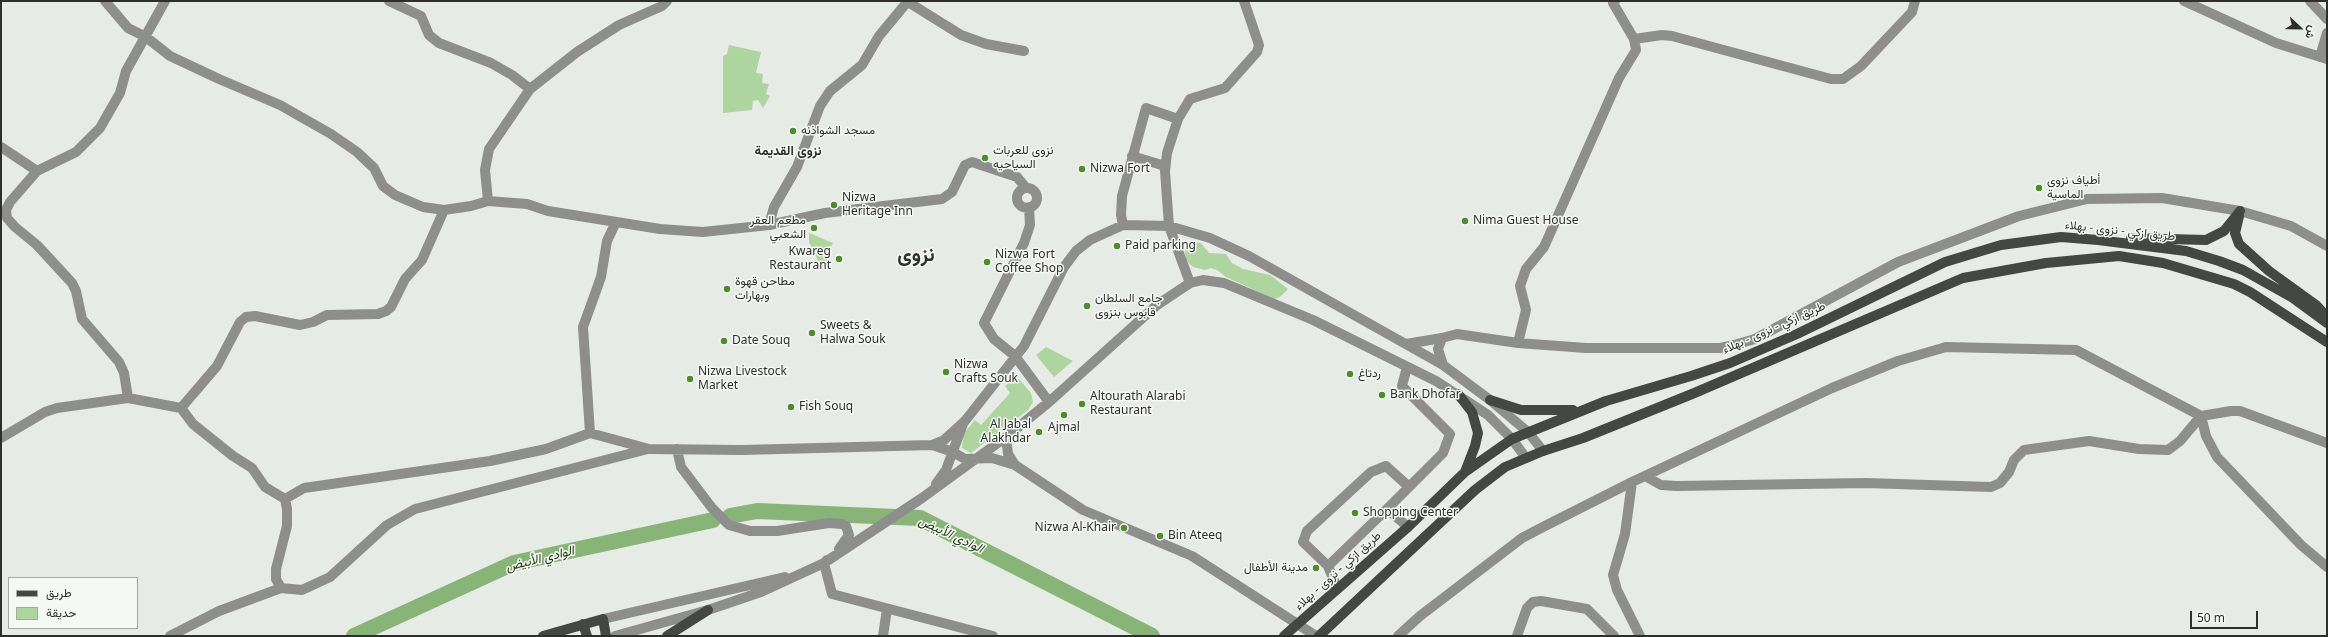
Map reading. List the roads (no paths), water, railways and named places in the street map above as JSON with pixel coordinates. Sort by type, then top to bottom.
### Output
[{"type":"main road","points":[[2098,240],[2135,238],[2206,240],[2224,231],[2240,211]]},
{"type":"main road","points":[[2240,211],[2235,233],[2239,244],[2269,271],[2316,305],[2327,317]]},
{"type":"main road","name":"طريق ازكي - نزوى - بهلاء","points":[[1284,636],[1408,527],[1465,472],[1512,439],[1583,409],[1730,362],[1797,334],[1945,262],[2001,245],[2061,237],[2186,251],[2219,260],[2270,284],[2327,322]]},
{"type":"main road","points":[[1320,634],[1476,490],[1505,467],[1543,451],[1583,438],[1692,394],[1963,278],[2046,263],[2119,256],[2177,267],[2234,284],[2250,292],[2327,342]]},
{"type":"main road","points":[[1458,394],[1472,412],[1478,433],[1476,446],[1465,472]]},
{"type":"main road","points":[[1490,400],[1521,410],[1538,412],[1583,409]]},
{"type":"main road","points":[[667,636],[708,610]]},
{"type":"main road","points":[[543,636],[602,619],[606,636]]},
{"type":"main road","points":[[583,624],[587,636]]},
{"type":"street","points":[[106,1],[128,28],[146,37],[170,56],[219,80],[280,105],[331,134],[369,162],[374,168],[383,186],[395,195],[423,207],[444,210],[471,206],[488,201],[527,204],[548,211],[682,232],[769,225],[825,213],[942,199],[952,192],[965,165],[972,162],[1017,177],[1026,188],[1020,191],[1018,200],[1023,206],[1030,207],[1030,225],[1024,243],[984,324],[994,339],[1015,356],[1049,402]]},
{"type":"street","points":[[128,398],[124,373],[119,362],[82,319],[76,291],[72,283],[37,245],[7,218],[6,210],[10,202],[37,171],[76,152],[100,128],[120,92],[126,71],[146,37],[164,1]]},
{"type":"street","points":[[389,1],[421,16],[428,35],[439,43],[491,63],[512,75],[530,89]]},
{"type":"street","points":[[488,201],[485,170],[489,149],[530,89],[577,52],[613,29],[662,6],[667,1]]},
{"type":"street","points":[[769,225],[774,207],[797,167],[820,106],[830,91],[862,65],[879,36],[908,1],[961,36],[986,44],[1024,51]]},
{"type":"street","points":[[1190,283],[1169,226],[1165,166],[1169,145],[1178,119],[1190,99],[1225,88],[1256,55],[1259,45],[1244,1]]},
{"type":"street","points":[[1518,343],[1526,310],[1520,286],[1526,269],[1544,247],[1619,78],[1636,50],[1634,39],[1613,2],[1615,1]]},
{"type":"street","points":[[1634,39],[1662,35],[1672,36],[1831,79],[1843,79],[1861,66],[1912,12],[1915,1]]},
{"type":"street","points":[[2184,1],[2276,43],[2323,58],[2327,33]]},
{"type":"street","points":[[2310,1],[2327,19]]},
{"type":"street","points":[[1123,225],[1121,215],[1122,196],[1146,108],[1178,119]]},
{"type":"street","points":[[1,147],[37,171]]},
{"type":"street","points":[[1132,156],[1165,166]]},
{"type":"street","points":[[1406,344],[1457,334],[1518,343],[1586,348],[1720,348],[1755,339],[1898,262],[2019,216],[2087,199],[2128,197],[2162,198],[2240,211],[2291,226],[2327,246]]},
{"type":"street","points":[[180,408],[217,366],[240,322],[246,317],[255,316],[300,325],[313,322],[327,315],[378,314],[386,311],[391,307],[405,279],[422,260],[444,210]]},
{"type":"street","points":[[590,433],[583,327],[601,277],[607,241],[616,222]]},
{"type":"street","points":[[932,445],[944,440],[965,421],[1028,339],[1064,268],[1076,251],[1090,240],[1123,225],[1169,226],[1217,241],[1443,365],[1490,400],[1528,432],[1543,451]]},
{"type":"street","points":[[615,636],[708,610],[761,592],[824,563],[922,498],[1006,437],[1049,402],[1157,305],[1190,283],[1203,280],[1224,283],[1313,320],[1458,394],[1488,415],[1512,439],[1526,458]]},
{"type":"street","points":[[1442,338],[1438,349],[1443,365]]},
{"type":"street","points":[[1398,636],[1420,616],[1522,538],[1632,482],[1832,388],[1898,361],[1946,347],[2076,350],[2201,416],[2231,411],[2240,412],[2327,443]]},
{"type":"street","points":[[1328,566],[1388,509],[1408,486],[1443,453],[1450,434],[1402,386],[1407,367]]},
{"type":"street","points":[[1,438],[45,412],[57,408],[128,398],[180,408],[193,424],[252,468],[265,487],[284,499],[287,509],[287,526],[276,569],[276,579],[281,588]]},
{"type":"street","points":[[1645,476],[1661,484],[1676,486],[1866,483],[1992,487],[2000,483],[2009,472],[2014,460],[2024,450],[2090,441],[2139,449],[2168,450],[2180,441],[2201,416]]},
{"type":"street","points":[[2201,416],[2206,436],[2217,457],[2301,545],[2327,567]]},
{"type":"street","points":[[922,498],[940,479],[953,452],[965,421]]},
{"type":"street","points":[[284,499],[304,488],[482,462],[546,448],[590,433],[650,449]]},
{"type":"street","points":[[1006,437],[1008,454],[1015,465]]},
{"type":"street","points":[[170,636],[219,611],[281,588],[302,590],[318,584],[340,569],[387,525],[415,508],[650,449],[749,450],[932,445],[953,452],[965,459],[992,458],[1015,465],[1083,510],[1192,556],[1320,634]]},
{"type":"street","points":[[677,449],[681,467],[712,508],[729,525],[750,531],[777,531],[829,523],[842,524],[846,526],[849,535],[848,539],[824,563]]},
{"type":"street","points":[[1337,588],[1328,566],[1303,542],[1307,531],[1372,472],[1386,466],[1408,486]]},
{"type":"street","points":[[1632,482],[1626,534],[1614,575],[1617,590],[1640,636]]},
{"type":"street","points":[[1388,509],[1408,527]]},
{"type":"street","points":[[824,563],[832,594],[993,636]]},
{"type":"street","points":[[602,619],[715,592],[805,573]]},
{"type":"street","points":[[1517,636],[1527,608],[1533,602],[1541,601],[1587,609],[1614,636]]},
{"type":"street","points":[[883,636],[887,609]]},
{"type":"waterway","name":"الوادي الأبيض","points":[[730,516],[757,511],[920,518],[1152,636]]},
{"type":"waterway","name":"الوادي الأبيض","points":[[354,636],[514,563],[713,520]]},
{"type":"place","name":"مسجد الشواذنه","points":[[793,131]]},
{"type":"place","name":"نزوى للعربات السياحيه","points":[[985,158]]},
{"type":"place","name":"Nizwa Fort","points":[[1082,169]]},
{"type":"place","name":"أطياف نزوى الماسية","points":[[2039,188]]},
{"type":"place","name":"Nizwa Heritage Inn","points":[[834,205]]},
{"type":"place","name":"Nima Guest House","points":[[1465,221]]},
{"type":"place","name":"مطعم العقر الشعبي","points":[[814,228]]},
{"type":"place","name":"Paid parking","points":[[1117,246]]},
{"type":"place","name":"Kwareg Restaurant","points":[[839,259]]},
{"type":"place","name":"Nizwa Fort Coffee Shop","points":[[987,262]]},
{"type":"place","name":"مطاحن قهوة وبهارات","points":[[727,289]]},
{"type":"place","name":"جامع السلطان قابوس بنزوى","points":[[1087,306]]},
{"type":"place","name":"Sweets & Halwa Souk","points":[[812,333]]},
{"type":"place","name":"Date Souq","points":[[724,341]]},
{"type":"place","name":"Nizwa Crafts Souk","points":[[946,372]]},
{"type":"place","name":"ردتاغ","points":[[1350,374]]},
{"type":"place","name":"Nizwa Livestock Market","points":[[690,379]]},
{"type":"place","name":"Bank Dhofar","points":[[1382,395]]},
{"type":"place","name":"Altourath Alarabi Restaurant","points":[[1082,404]]},
{"type":"place","name":"Fish Souq","points":[[791,407]]},
{"type":"place","name":"Ajmal","points":[[1064,415]]},
{"type":"place","name":"Al Jabal Alakhdar","points":[[1039,432]]},
{"type":"place","name":"Shopping Center","points":[[1355,513]]},
{"type":"place","name":"Nizwa Al-Khair","points":[[1124,528]]},
{"type":"place","name":"Bin Ateeq","points":[[1160,536]]},
{"type":"place","name":"مدينة الأطفال","points":[[1316,568]]},
{"type":"district","name":"نزوى القديمة","points":[[788,151]]},
{"type":"district","name":"نزوى","points":[[916,255]]}]
